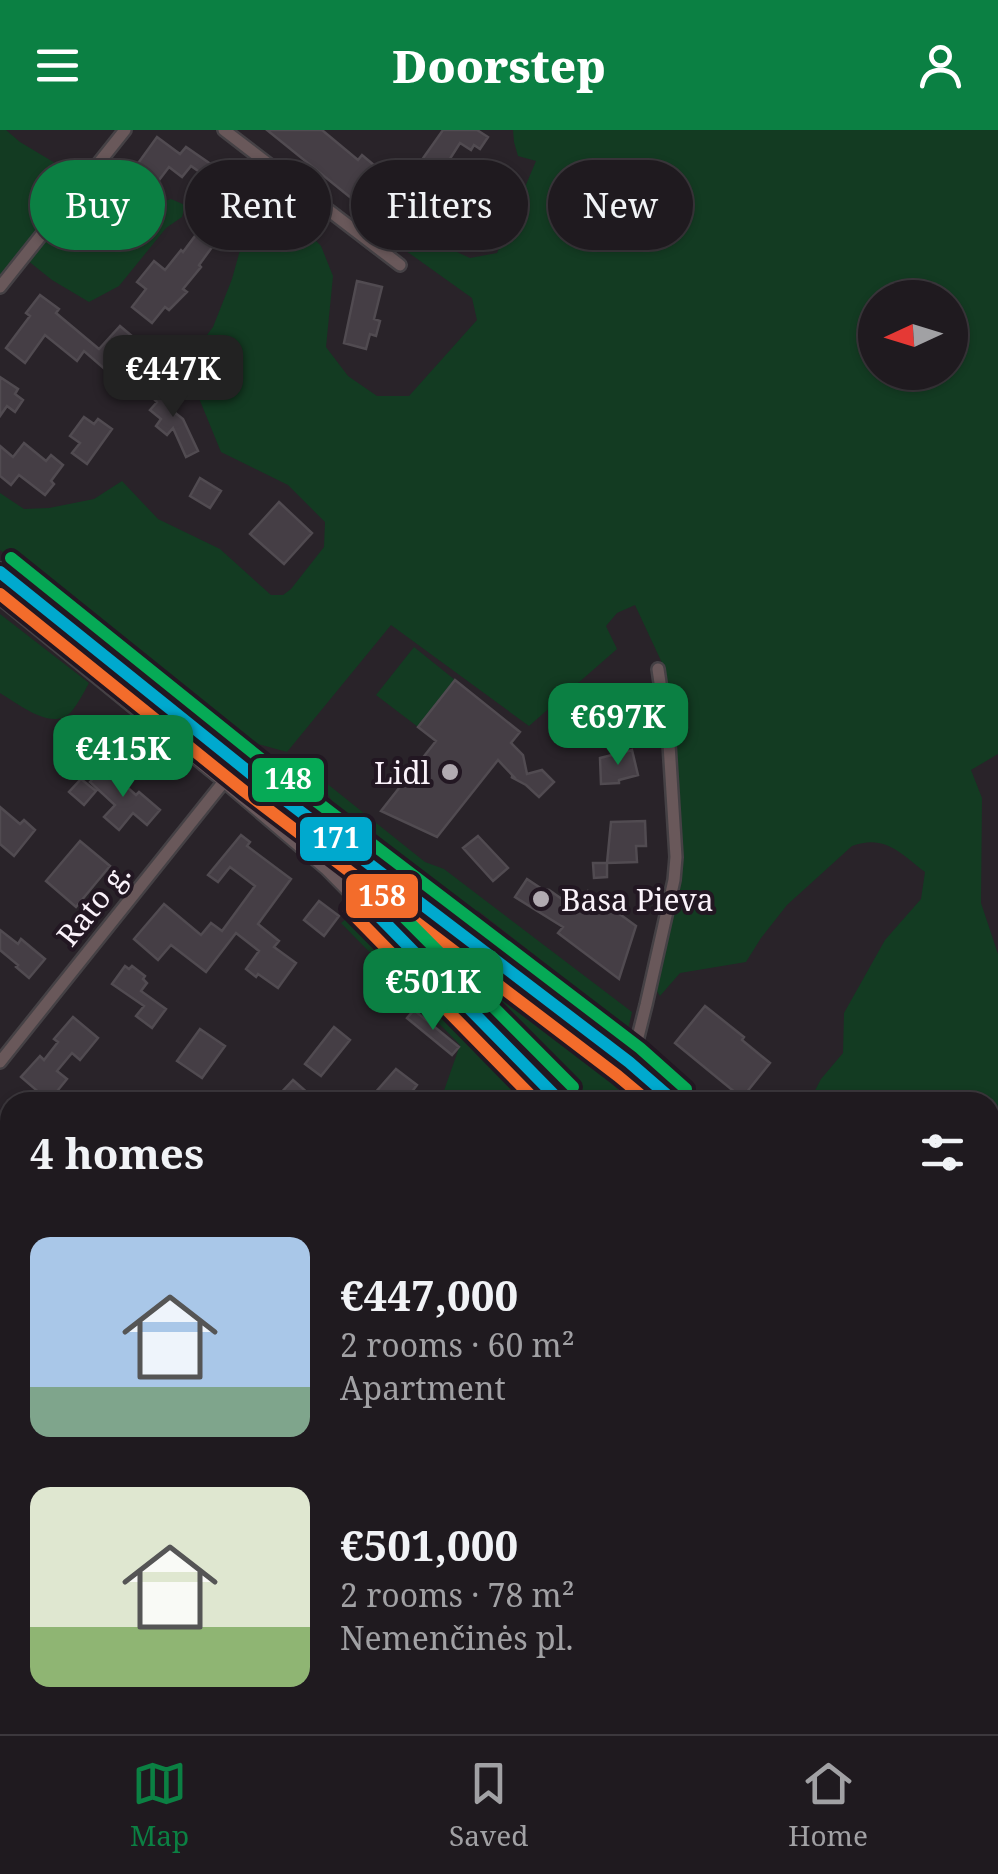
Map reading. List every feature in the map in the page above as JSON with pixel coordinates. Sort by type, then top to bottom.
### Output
[{"type":"main road","points":[[0,572],[255,777],[664,1092]]},
{"type":"main road","points":[[0,594],[329,867],[552,1092]]},
{"type":"main road","points":[[487,1028],[480,1006],[482,992],[500,980],[519,979]]},
{"type":"main road","points":[[586,1030],[634,1092]]},
{"type":"street","points":[[0,286],[126,130]]},
{"type":"street","points":[[224,130],[400,265]]},
{"type":"street","points":[[629,1062],[646,1004],[676,858],[658,669]]},
{"type":"street","name":"Rato g.","points":[[0,1062],[226,778]]},
{"type":"green space","points":[[0,130],[6,130],[50,160],[30,160],[30,250],[148,250],[119,286],[89,302],[22,256],[14,259],[0,276]]},
{"type":"green space","points":[[513,130],[998,130],[998,754],[971,770],[982,798],[981,903],[998,954],[998,1092],[814,1092],[843,1053],[844,1013],[885,940],[921,899],[925,872],[883,844],[852,846],[787,905],[746,962],[680,973],[660,996],[653,985],[679,891],[675,737],[663,665],[635,605],[617,613],[606,626],[617,649],[529,726],[391,625],[287,752],[258,744],[211,722],[0,550],[0,493],[24,509],[49,508],[94,499],[122,481],[158,519],[220,549],[271,595],[283,595],[324,547],[325,522],[288,485],[221,452],[185,364],[213,327],[240,250],[323,250],[333,276],[326,347],[348,376],[377,396],[409,396],[477,320],[472,298],[405,250],[452,250],[470,258],[498,250],[528,250],[528,180],[536,161],[518,156]]},
{"type":"green space","points":[[171,199],[185,205],[182,217],[166,228],[165,201]]},
{"type":"green space","points":[[0,614],[89,683],[75,708],[64,717],[46,718],[0,693]]},
{"type":"green space","points":[[414,647],[455,680],[418,727],[376,695]]},
{"type":"green space","points":[[214,755],[491,969],[493,972],[474,999],[343,868],[299,827],[211,759]]},
{"type":"green space","points":[[255,766],[300,772],[313,782],[320,807],[334,826]]},
{"type":"green space","points":[[325,782],[425,862],[444,869],[632,1012],[624,1046],[518,963],[537,957],[477,910],[476,932],[446,915],[342,816],[328,795]]},
{"type":"green space","points":[[355,912],[516,1092],[444,1092],[460,1045],[341,923]]},
{"type":"green space","points":[[509,994],[608,1071],[625,1092],[571,1092],[498,1015],[498,995]]},
{"type":"building","points":[[267,130],[322,130],[358,160],[351,160],[351,198],[331,182],[331,160],[304,160]]},
{"type":"building","points":[[443,130],[477,130],[488,137],[480,149],[474,145],[471,150],[460,143],[449,160],[422,160]]},
{"type":"building","points":[[157,137],[180,154],[186,147],[205,160],[185,160],[182,177],[169,167],[165,172],[165,160],[140,160]]},
{"type":"building","points":[[210,250],[183,289],[187,292],[169,310],[165,307],[152,323],[132,307],[146,289],[137,282],[154,261],[165,270],[183,252]]},
{"type":"building","points":[[357,281],[382,287],[374,319],[380,321],[376,336],[370,334],[366,349],[344,343]]},
{"type":"building","points":[[40,295],[99,349],[120,326],[133,337],[121,351],[137,365],[128,376],[113,364],[107,371],[84,351],[77,361],[45,335],[25,363],[6,348]]},
{"type":"building","points":[[0,377],[18,389],[15,394],[23,400],[15,412],[7,406],[0,416]]},
{"type":"building","points":[[158,388],[164,394],[169,389],[182,400],[173,411],[183,419],[198,451],[186,457],[173,428],[167,435],[156,426],[161,419],[150,410],[157,402],[151,396]]},
{"type":"building","points":[[84,417],[94,424],[98,419],[112,429],[87,464],[72,453],[80,443],[70,436]]},
{"type":"building","points":[[24,443],[46,461],[51,455],[63,465],[45,495],[19,475],[11,485],[0,476],[0,446],[13,457]]},
{"type":"building","points":[[200,478],[221,491],[210,508],[190,496]]},
{"type":"building","points":[[279,502],[312,533],[284,564],[250,534]]},
{"type":"building","name":"Lidl","points":[[455,680],[520,732],[511,743],[523,755],[527,774],[542,770],[554,782],[539,797],[511,777],[498,760],[437,837],[381,811],[436,741],[418,727]]},
{"type":"building","points":[[606,686],[627,728],[579,741],[574,725],[582,723],[574,695]]},
{"type":"building","points":[[632,750],[638,775],[619,783],[601,784],[600,758]]},
{"type":"building","points":[[104,767],[160,810],[147,825],[133,813],[119,830],[104,817],[115,805],[90,782]]},
{"type":"building","points":[[81,779],[96,791],[84,805],[69,792]]},
{"type":"building","points":[[0,807],[20,824],[24,820],[35,830],[14,856],[0,844]]},
{"type":"building","points":[[645,821],[646,846],[636,846],[637,862],[607,863],[611,822]]},
{"type":"building","points":[[241,835],[250,842],[247,846],[291,879],[258,924],[279,941],[274,947],[296,963],[278,988],[246,969],[259,951],[236,933],[206,972],[171,945],[158,960],[134,939],[164,904],[201,935],[211,923],[222,931],[255,886],[230,867],[218,882],[208,875]]},
{"type":"building","points":[[478,836],[508,868],[493,881],[463,848]]},
{"type":"building","points":[[80,841],[110,866],[76,907],[46,881]]},
{"type":"building","points":[[593,863],[607,863],[607,877],[594,878]]},
{"type":"building","points":[[527,879],[576,909],[588,891],[636,926],[619,979],[558,933],[563,927],[515,897]]},
{"type":"building","points":[[319,901],[339,916],[324,936],[304,920]]},
{"type":"building","points":[[0,930],[18,944],[21,939],[45,959],[29,978],[0,950]]},
{"type":"building","points":[[125,966],[132,966],[145,976],[147,983],[141,991],[166,1009],[152,1028],[136,1016],[144,1006],[112,984]]},
{"type":"building","points":[[705,1006],[770,1063],[747,1092],[735,1092],[675,1043]]},
{"type":"building","points":[[414,1010],[459,1047],[452,1055],[407,1018]]},
{"type":"building","points":[[73,1017],[98,1038],[80,1060],[72,1053],[57,1071],[67,1079],[56,1092],[38,1092],[21,1077],[40,1056],[44,1060],[58,1042],[54,1039]]},
{"type":"building","points":[[334,1027],[350,1040],[321,1076],[305,1064]]},
{"type":"building","points":[[200,1029],[225,1046],[202,1078],[177,1061]]},
{"type":"building","points":[[396,1069],[417,1085],[412,1092],[376,1092]]},
{"type":"building","points":[[293,1080],[307,1092],[282,1092]]},
{"type":"transit line","name":"148","points":[[11,558],[266,763],[640,1048],[686,1089]]},
{"type":"transit line","name":"171","points":[[0,572],[255,777],[664,1092]]},
{"type":"transit line","name":"158","points":[[0,594],[244,791],[637,1092]]},
{"type":"transit line","name":"148","points":[[372,885],[573,1087]]},
{"type":"transit line","name":"171","points":[[360,897],[551,1092]]},
{"type":"transit line","name":"158","points":[[348,909],[527,1092]]},
{"type":"place","name":"Lidl","points":[[450,772]]},
{"type":"place","name":"Basa Pieva","points":[[541,899]]}]
